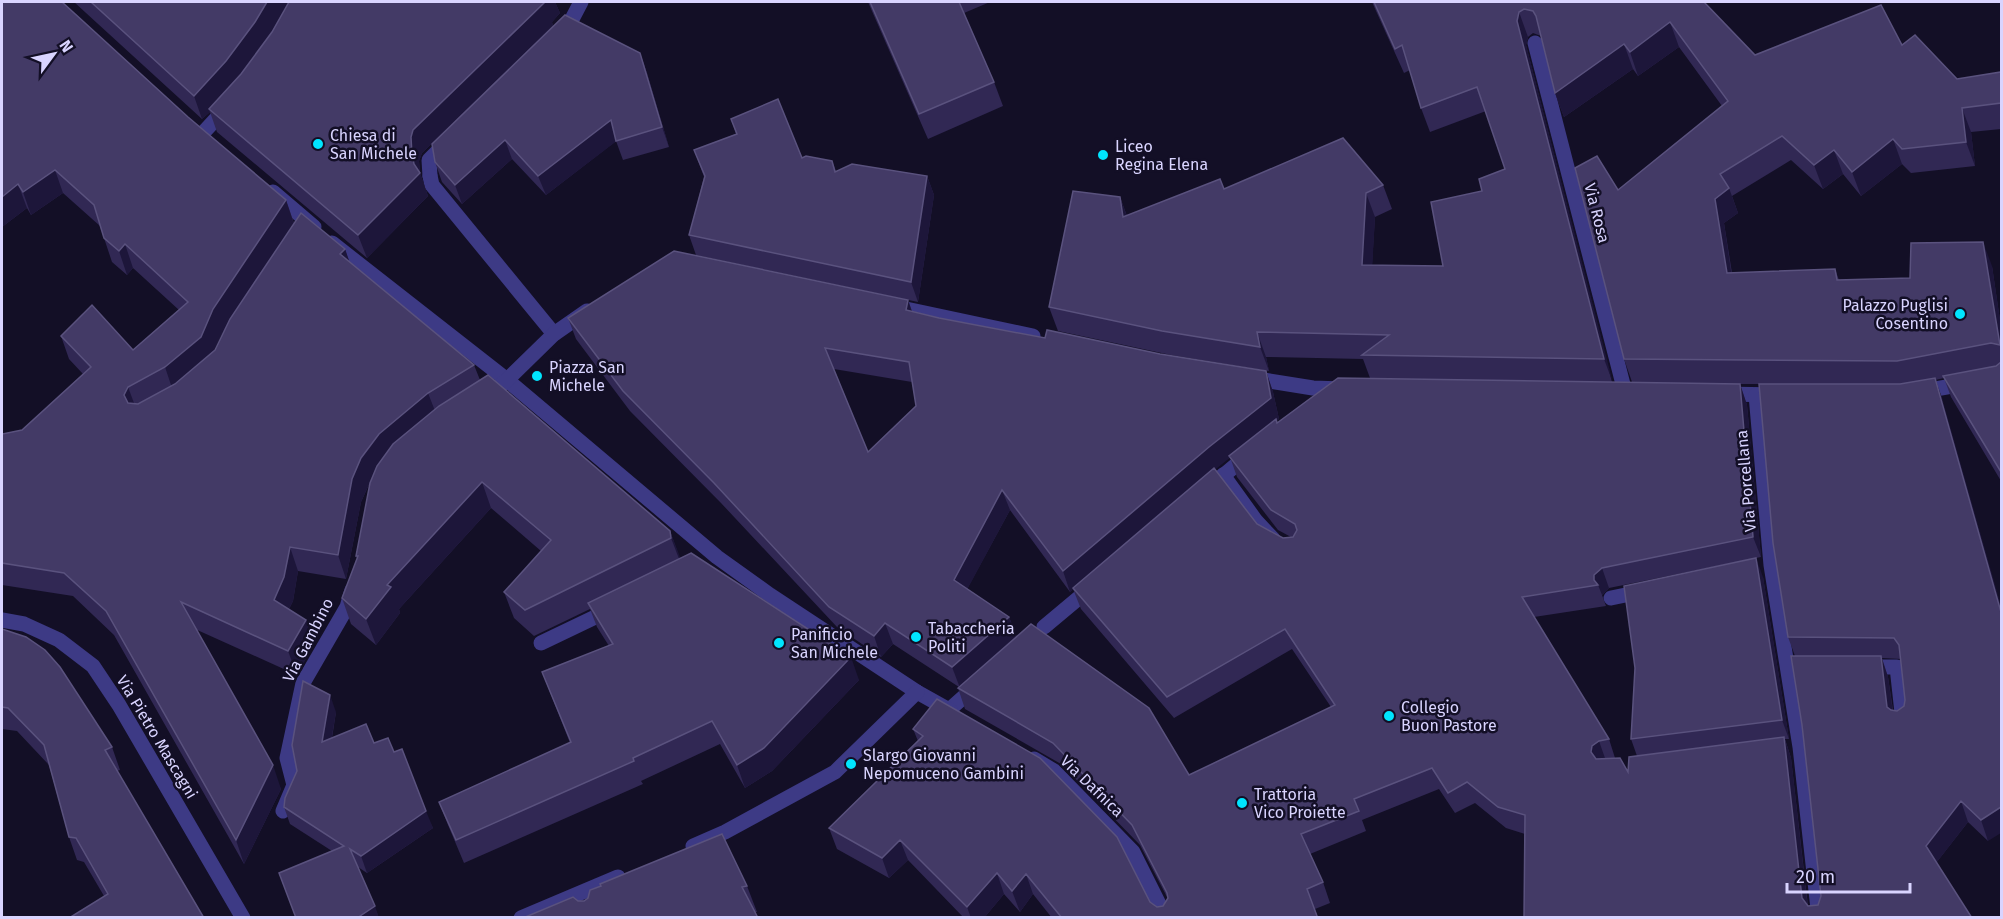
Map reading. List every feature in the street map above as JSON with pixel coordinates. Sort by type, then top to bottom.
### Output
[{"type":"street","points":[[545,47],[570,23],[580,2]]},
{"type":"street","name":"Via Rosa","points":[[1535,43],[1625,392]]},
{"type":"street","points":[[203,133],[234,99]]},
{"type":"street","points":[[462,128],[429,160],[432,185],[559,330]]},
{"type":"street","points":[[265,184],[305,226],[344,253],[507,380],[712,560],[770,595],[917,692],[968,721]]},
{"type":"street","points":[[471,407],[489,396],[559,330],[601,302]]},
{"type":"street","points":[[877,303],[1052,340]]},
{"type":"street","points":[[1235,376],[1309,393],[1357,389]]},
{"type":"street","points":[[1907,395],[2001,377]]},
{"type":"street","points":[[1708,394],[1791,395]]},
{"type":"street","name":"Via Porcellana","points":[[1756,395],[1765,566],[1791,667],[1795,747],[1819,918]]},
{"type":"street","points":[[1196,498],[1258,447]]},
{"type":"street","points":[[1223,475],[1272,538],[1287,546]]},
{"type":"street","points":[[1040,631],[1107,574]]},
{"type":"street","name":"Via Gambino","points":[[283,810],[294,784],[287,758],[303,683],[347,607],[357,577]]},
{"type":"street","points":[[1611,598],[1657,588]]},
{"type":"street","points":[[542,643],[624,603]]},
{"type":"street","name":"Via Pietro Mascagni","points":[[2,620],[24,624],[59,640],[93,666],[125,715],[243,918]]},
{"type":"street","points":[[1852,667],[1896,667],[1903,722]]},
{"type":"street","points":[[949,710],[985,677]]},
{"type":"street","points":[[684,850],[725,832],[835,772],[917,692]]},
{"type":"street","name":"Via Dafnica","points":[[1026,754],[1054,771],[1133,852],[1166,918]]},
{"type":"street","points":[[521,918],[632,871]]},
{"type":"street","points":[[581,893],[587,909]]},
{"type":"building","points":[[2,2],[62,2],[188,117],[286,200],[213,309],[201,337],[165,367],[128,387],[124,395],[128,403],[138,404],[175,384],[215,350],[230,319],[301,213],[345,249],[340,254],[474,365],[428,393],[379,434],[361,458],[352,479],[338,555],[290,547],[284,577],[274,600],[306,620],[288,651],[181,602],[273,765],[236,840],[106,611],[64,573],[2,563],[2,434],[22,430],[91,367],[61,336],[92,305],[133,350],[188,302],[125,244],[119,251],[104,238],[94,205],[55,170],[23,192],[18,184],[2,197]]},
{"type":"building","points":[[91,2],[267,2],[226,61],[194,96]]},
{"type":"building","points":[[289,2],[545,2],[413,130],[412,155],[414,164],[420,173],[358,235],[209,109],[241,74],[272,32]]},
{"type":"building","points":[[870,2],[959,2],[994,82],[919,114]]},
{"type":"building","points":[[1374,2],[1704,2],[1755,55],[1881,5],[1902,45],[1915,35],[1957,79],[2001,72],[2001,103],[1962,108],[1966,142],[1902,149],[1893,139],[1852,172],[1834,150],[1814,165],[1782,136],[1720,174],[1729,188],[1715,199],[1727,273],[1835,269],[1837,280],[1910,278],[1911,243],[1983,242],[2000,345],[1991,343],[1897,361],[1624,359],[1575,168],[1597,156],[1618,190],[1728,101],[1670,22],[1630,52],[1624,44],[1555,93],[1536,16],[1533,11],[1524,9],[1519,12],[1517,21],[1604,359],[1362,355],[1389,335],[1257,332],[1260,347],[1162,331],[1049,307],[1073,191],[1120,197],[1123,217],[1220,179],[1224,189],[1343,138],[1383,185],[1366,193],[1362,265],[1443,266],[1431,202],[1482,191],[1479,179],[1505,169],[1477,87],[1421,108],[1402,45],[1395,49]]},
{"type":"building","points":[[565,15],[640,53],[662,127],[616,141],[611,120],[538,176],[505,140],[455,185],[435,162],[432,144]]},
{"type":"building","points":[[778,99],[802,158],[806,156],[832,161],[835,172],[852,164],[927,176],[911,282],[689,235],[705,176],[694,150],[737,134],[731,119]]},
{"type":"building","points":[[674,251],[908,300],[906,310],[939,318],[1045,338],[1047,330],[1160,354],[1266,371],[1271,398],[1209,447],[1063,571],[1002,490],[954,580],[1009,617],[952,667],[885,623],[874,636],[829,607],[714,483],[623,391],[568,318]],"holes":[[[825,348],[909,362],[916,406],[868,452]]]},
{"type":"building","points":[[2001,362],[2001,472],[1943,376],[1996,366]]},
{"type":"building","points":[[488,375],[670,531],[671,538],[525,610],[504,592],[551,540],[482,482],[387,585],[391,587],[366,619],[342,598],[358,556],[356,556],[370,483],[377,466],[393,444],[439,406]]},
{"type":"building","points":[[1338,378],[1740,384],[1753,537],[1602,568],[1594,575],[1594,580],[1598,585],[1522,597],[1609,739],[1599,741],[1592,746],[1591,752],[1596,759],[1620,758],[1628,772],[1629,757],[1784,737],[1802,898],[1808,906],[1818,905],[1821,896],[1802,725],[1791,656],[1881,656],[1887,707],[1897,711],[1904,706],[1905,700],[1899,645],[1894,638],[1788,637],[1773,543],[1759,384],[1900,384],[1935,378],[2001,612],[2001,807],[1981,820],[1961,801],[1926,846],[1972,918],[1524,918],[1525,815],[1498,807],[1467,782],[1448,793],[1432,768],[1354,799],[1359,811],[1301,834],[1323,882],[1307,889],[1317,916],[1315,918],[1062,918],[1026,874],[1012,891],[997,873],[967,907],[900,840],[882,858],[829,828],[923,736],[913,729],[937,699],[1040,758],[1117,837],[1150,902],[1157,907],[1163,906],[1168,898],[1167,893],[1132,825],[1053,743],[958,688],[1031,624],[1149,708],[1189,775],[1335,705],[1285,629],[1167,697],[1073,588],[1214,468],[1257,524],[1283,538],[1293,537],[1297,530],[1295,524],[1271,510],[1229,456],[1276,419],[1277,423]]},
{"type":"building","points":[[691,553],[851,657],[764,748],[737,765],[712,721],[633,758],[634,761],[456,840],[439,802],[571,742],[542,672],[613,644],[588,603]]},
{"type":"building","points":[[1756,558],[1782,720],[1631,739],[1635,668],[1624,586]]},
{"type":"building","points":[[2,629],[26,637],[45,650],[60,667],[112,747],[105,750],[204,918],[69,918],[108,894],[76,838],[69,837],[44,745],[8,708],[2,707]]},
{"type":"building","points":[[303,681],[330,695],[322,742],[366,724],[374,743],[388,738],[394,752],[402,749],[426,811],[361,856],[350,849],[375,906],[357,918],[296,918],[279,873],[344,846],[284,807],[285,798],[297,771],[292,745]]},
{"type":"building","points":[[722,834],[747,886],[742,887],[758,918],[523,918],[573,897],[578,901],[584,901],[588,898],[590,890],[601,886],[600,884]]},
{"type":"place","name":"Chiesa di San Michele","points":[[318,144]]},
{"type":"place","name":"Liceo Regina Elena","points":[[1103,155]]},
{"type":"place","name":"Palazzo Puglisi Cosentino","points":[[1960,314]]},
{"type":"place","name":"Piazza San Michele","points":[[537,376]]},
{"type":"place","name":"Tabaccheria Politi","points":[[916,637]]},
{"type":"place","name":"Panificio San Michele","points":[[779,643]]},
{"type":"place","name":"Collegio Buon Pastore","points":[[1389,716]]},
{"type":"place","name":"Slargo Giovanni Nepomuceno Gambini","points":[[851,764]]},
{"type":"place","name":"Trattoria Vico Proiette","points":[[1242,803]]}]
